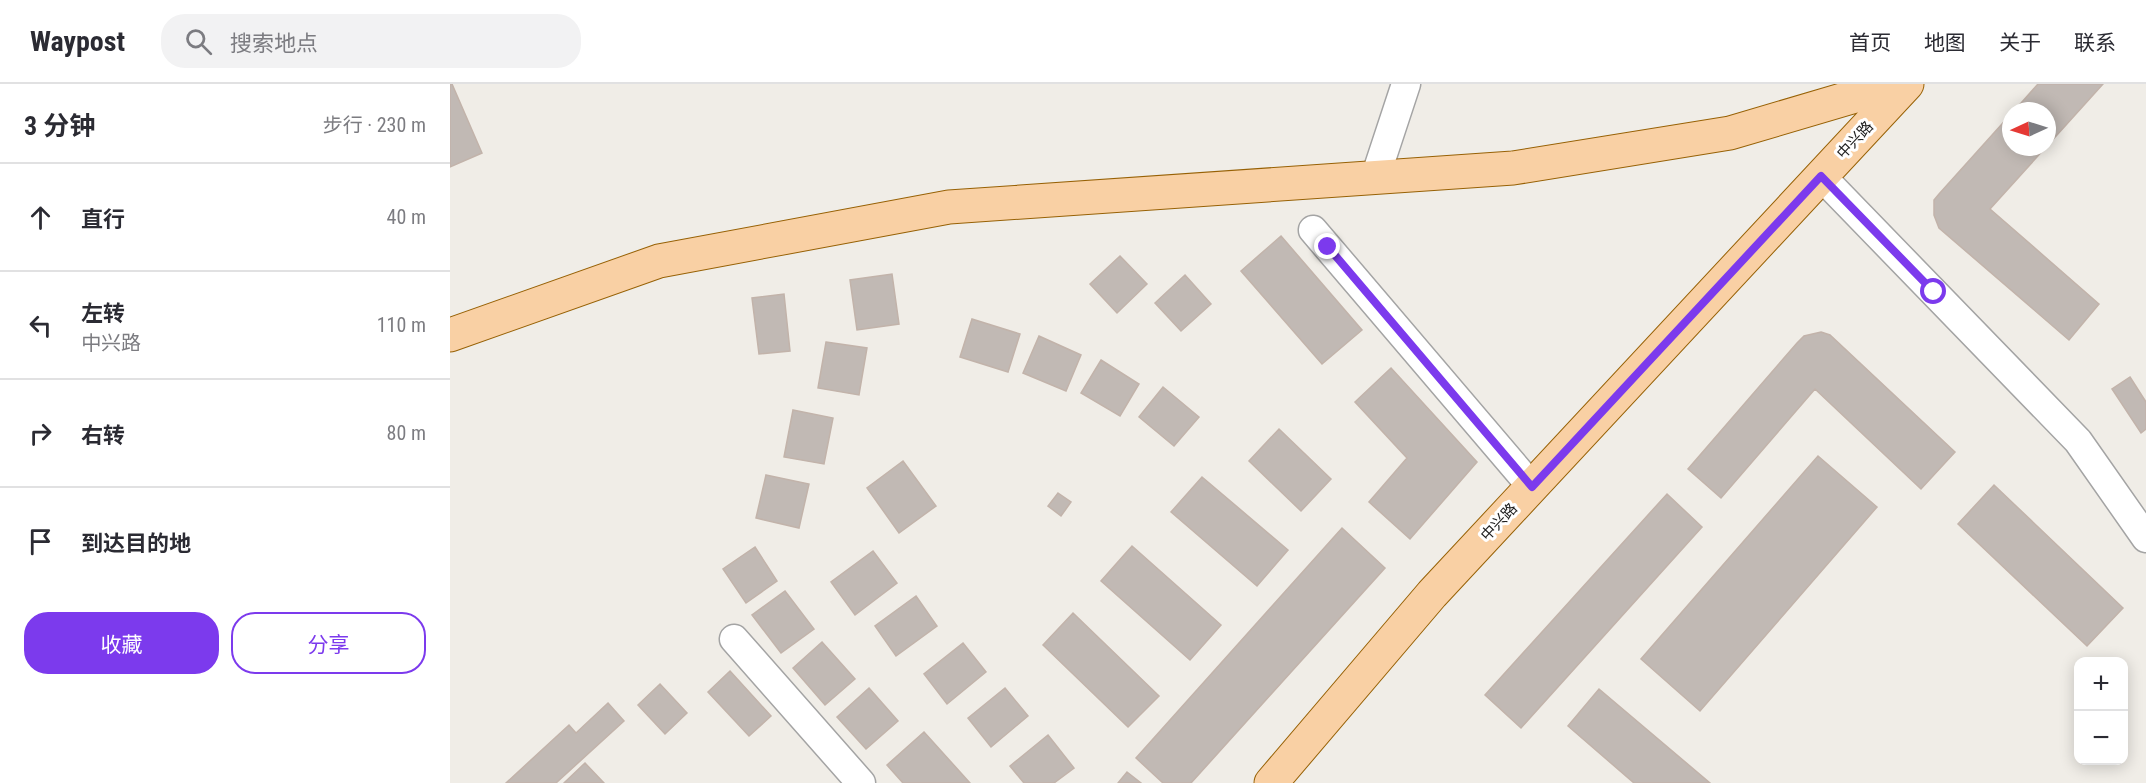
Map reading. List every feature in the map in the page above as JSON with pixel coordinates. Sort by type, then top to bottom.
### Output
[{"type":"main road","points":[[450,335],[659,261],[949,207],[1514,168],[1730,133],[1896,84]]},
{"type":"main road","name":"中兴路","points":[[1271,783],[1432,594],[1907,84]]},
{"type":"street","points":[[1376,178],[1406,84]]},
{"type":"street","points":[[1821,176],[2078,441],[2146,538]]},
{"type":"street","points":[[1314,230],[1532,487]]},
{"type":"street","points":[[734,639],[861,783]]},
{"type":"building","points":[[450,84],[452,84],[482,153],[450,167]]},
{"type":"building","points":[[2038,84],[2103,84],[2056,136],[2056,102],[2022,102]]},
{"type":"building","points":[[2002,124],[2002,156],[2038,156],[1990,209],[2099,304],[2069,340],[1939,228],[1934,215],[1934,200]]},
{"type":"building","points":[[1281,236],[1362,330],[1322,364],[1241,271]]},
{"type":"building","points":[[1120,256],[1147,284],[1117,313],[1090,284]]},
{"type":"building","points":[[892,274],[899,324],[857,330],[850,280]]},
{"type":"building","points":[[1185,275],[1211,304],[1181,331],[1155,303]]},
{"type":"building","points":[[784,294],[790,351],[759,354],[752,298]]},
{"type":"building","points":[[972,319],[1020,334],[1008,372],[960,357]]},
{"type":"building","points":[[1821,332],[1830,335],[1955,452],[1921,489],[1815,389],[1721,498],[1688,469],[1797,343],[1804,336]]},
{"type":"building","points":[[1039,336],[1081,355],[1066,391],[1023,373]]},
{"type":"building","points":[[826,342],[867,348],[859,395],[818,388]]},
{"type":"building","points":[[1101,360],[1139,384],[1120,416],[1081,393]]},
{"type":"building","points":[[1391,368],[1477,462],[1410,539],[1369,502],[1407,458],[1355,402]]},
{"type":"building","points":[[2130,377],[2146,402],[2146,429],[2141,433],[2112,389]]},
{"type":"building","points":[[1163,387],[1199,417],[1174,446],[1139,417]]},
{"type":"building","points":[[793,410],[833,418],[824,464],[784,457]]},
{"type":"building","points":[[1279,429],[1331,479],[1301,511],[1249,461]]},
{"type":"building","points":[[1818,456],[1877,507],[1700,711],[1641,659]]},
{"type":"building","points":[[903,461],[936,506],[899,533],[867,488]]},
{"type":"building","points":[[766,475],[809,484],[799,528],[756,518]]},
{"type":"building","points":[[1202,477],[1288,550],[1257,586],[1171,512]]},
{"type":"building","points":[[1994,485],[2123,608],[2087,646],[1958,524]]},
{"type":"building","points":[[1058,493],[1071,502],[1061,516],[1048,506]]},
{"type":"building","points":[[1667,494],[1702,527],[1521,728],[1485,695]]},
{"type":"building","points":[[1342,528],[1385,568],[1191,783],[1163,783],[1136,758]]},
{"type":"building","points":[[1132,546],[1221,625],[1190,660],[1101,581]]},
{"type":"building","points":[[755,547],[777,581],[746,603],[723,569]]},
{"type":"building","points":[[873,551],[897,583],[855,615],[831,582]]},
{"type":"building","points":[[785,591],[814,629],[781,653],[752,615]]},
{"type":"building","points":[[916,596],[937,626],[896,656],[875,626]]},
{"type":"building","points":[[1073,613],[1159,696],[1128,727],[1043,645]]},
{"type":"building","points":[[822,642],[855,679],[825,705],[793,668]]},
{"type":"building","points":[[963,643],[986,672],[947,704],[924,674]]},
{"type":"building","points":[[730,671],[771,716],[749,736],[708,692]]},
{"type":"building","points":[[660,684],[687,713],[665,734],[638,705]]},
{"type":"building","points":[[869,688],[898,721],[866,749],[837,717]]},
{"type":"building","points":[[1005,688],[1028,716],[991,747],[968,718]]},
{"type":"building","points":[[1599,689],[1710,783],[1634,783],[1568,726]]},
{"type":"building","points":[[608,703],[624,721],[556,783],[506,783],[569,725],[576,733]]},
{"type":"building","points":[[924,732],[970,783],[903,783],[887,765]]},
{"type":"building","points":[[1048,735],[1074,768],[1054,783],[1024,783],[1010,766]]},
{"type":"building","points":[[585,763],[604,783],[564,783]]},
{"type":"building","points":[[1127,772],[1141,783],[1118,783]]},
{"type":"route","points":[[1328,247],[1532,487],[1821,176],[1934,292]]}]
